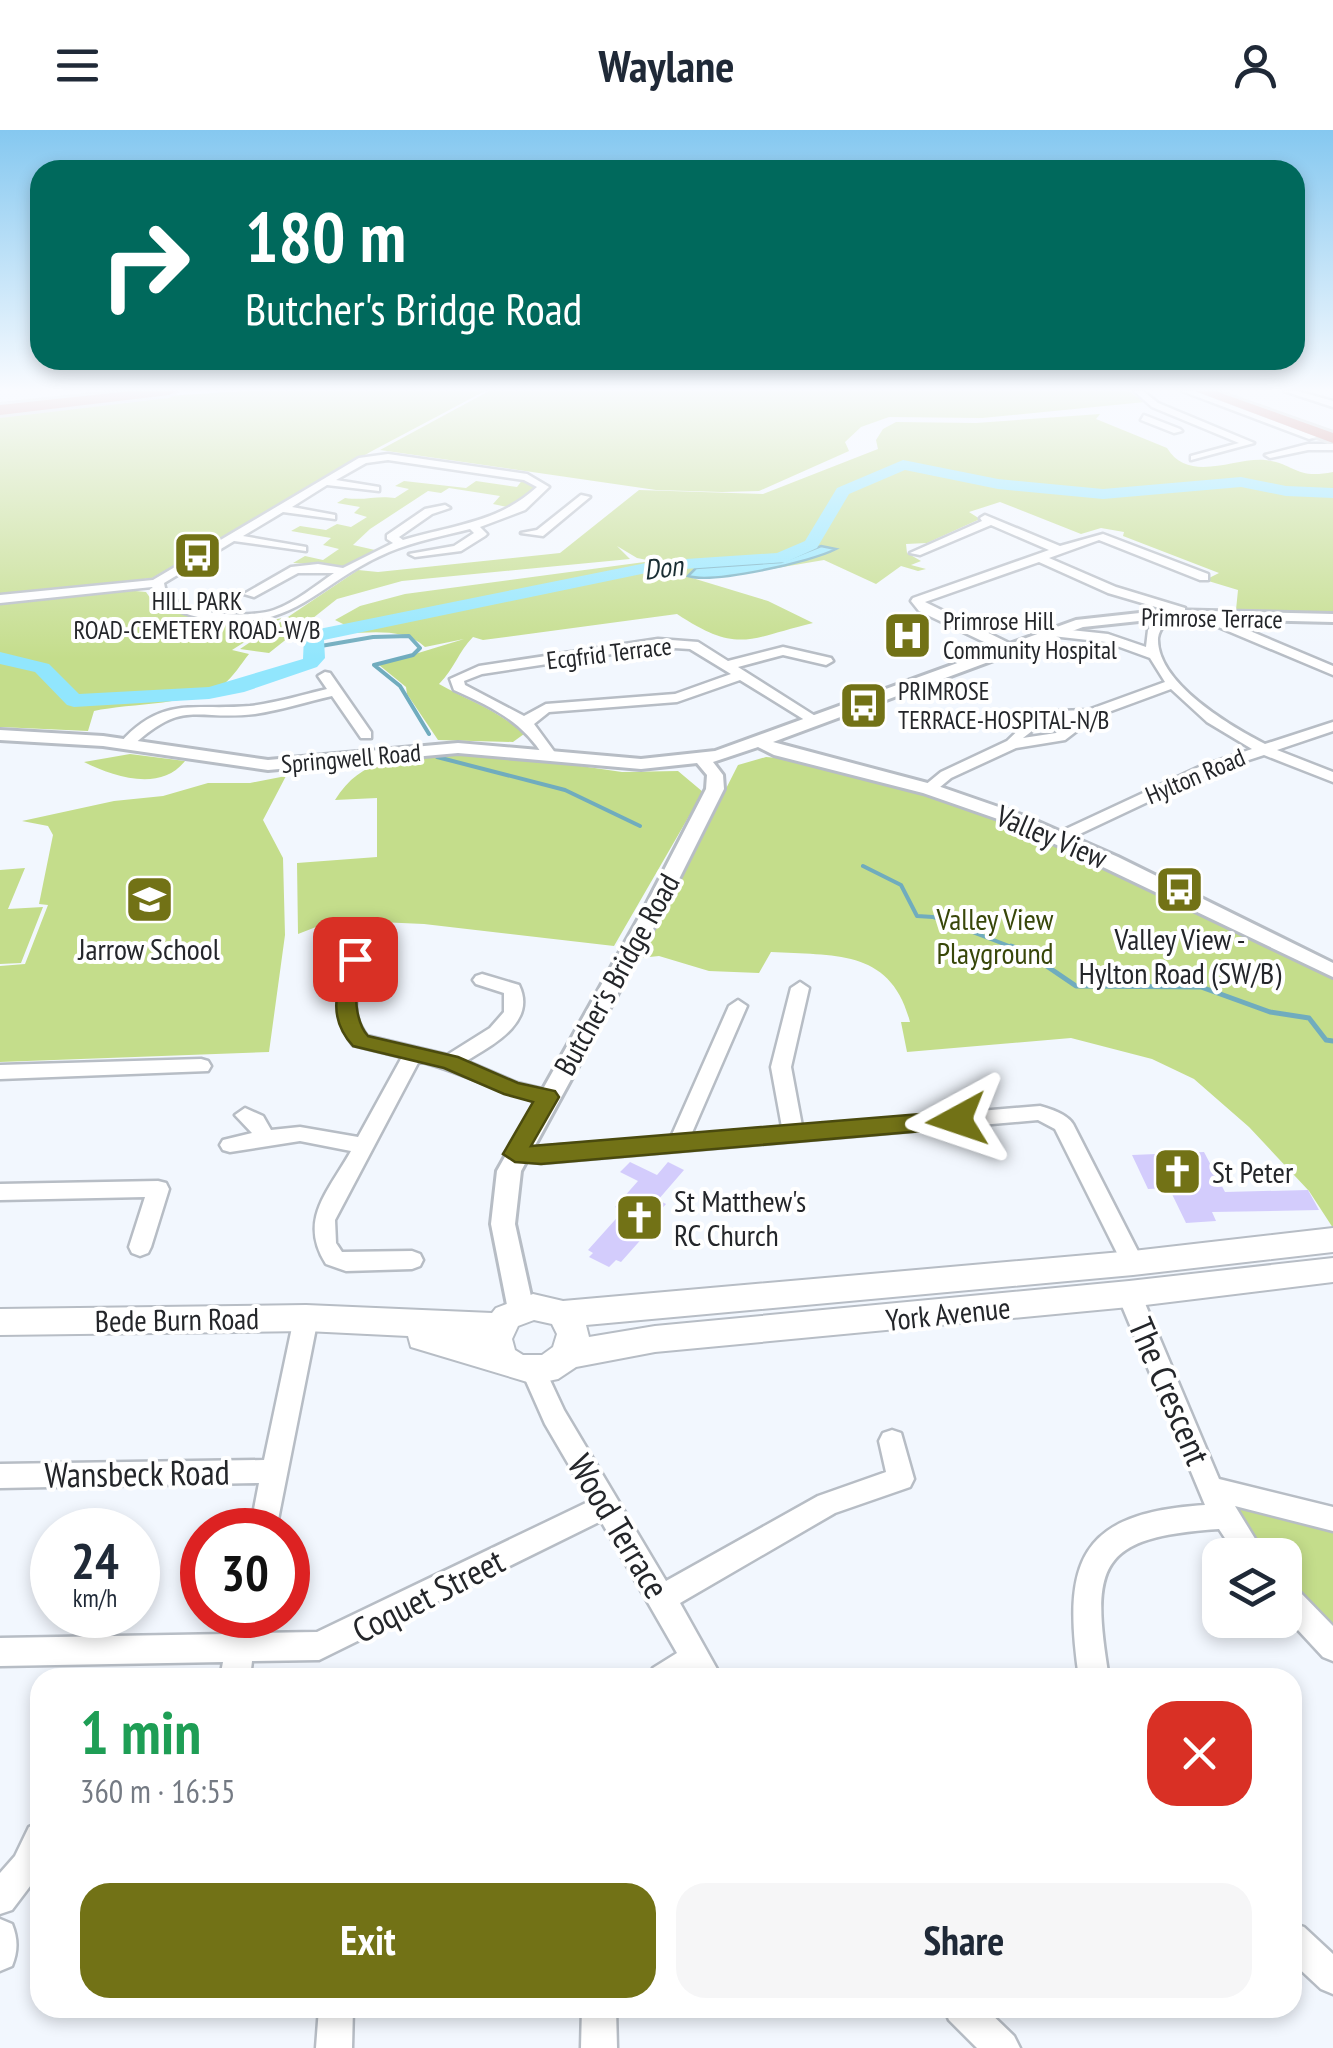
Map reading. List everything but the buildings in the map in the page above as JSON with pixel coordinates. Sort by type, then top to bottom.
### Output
[{"type":"main road","name":"York Avenue","points":[[568,1354],[655,1339],[1131,1279],[1327,1260]]},
{"type":"main road","name":"York Avenue","points":[[562,1314],[1131,1279]]},
{"type":"main road","points":[[547,1307],[562,1314],[574,1333],[568,1354],[559,1364],[534,1372],[520,1370],[507,1332],[547,1307]]},
{"type":"main road","name":"Bede Burn Road","points":[[0,1322],[306,1318],[507,1332]]},
{"type":"street","points":[[156,583],[166,600],[218,618],[251,620],[287,612],[346,572],[410,553],[523,506],[544,490],[543,484],[536,481]]},
{"type":"street","points":[[0,599],[156,583],[326,482],[375,490]]},
{"type":"street","points":[[527,533],[539,534],[585,496]]},
{"type":"street","points":[[523,506],[537,509]]},
{"type":"street","points":[[281,508],[332,517]]},
{"type":"street","points":[[444,508],[428,511],[391,536],[410,553],[463,547],[481,534],[473,526]]},
{"type":"street","points":[[551,511],[565,513]]},
{"type":"street","points":[[916,553],[988,519],[1059,550]]},
{"type":"street","points":[[1008,648],[922,608],[917,601],[1104,536],[1204,577]]},
{"type":"street","points":[[232,537],[302,549]]},
{"type":"street","points":[[1038,557],[1112,590],[1194,615],[1333,672]]},
{"type":"street","points":[[250,594],[292,569],[315,566],[346,572]]},
{"type":"street","points":[[1166,614],[1153,631],[1156,654],[1174,684],[1220,724],[1262,748],[1333,778]]},
{"type":"street","name":"Primrose Terrace","points":[[756,740],[1052,632],[1096,620],[1166,614],[1333,618]]},
{"type":"street","points":[[1052,632],[1108,638],[1156,654]]},
{"type":"street","name":"Ecgfrid Terrace","points":[[504,708],[456,684],[460,676],[665,643],[697,646],[810,720]]},
{"type":"street","points":[[729,665],[782,651],[826,661]]},
{"type":"street","points":[[504,708],[542,710],[578,702],[678,698],[744,674]]},
{"type":"street","points":[[325,676],[366,735]]},
{"type":"street","points":[[929,789],[946,774],[1012,744],[1060,737],[1090,714],[1174,684]]},
{"type":"street","points":[[127,743],[152,720],[172,712],[206,707],[244,710],[335,691]]},
{"type":"street","points":[[504,708],[546,746],[549,754]]},
{"type":"street","points":[[244,710],[246,730]]},
{"type":"street","points":[[526,727],[528,718],[542,710]]},
{"type":"street","points":[[1012,744],[1030,722],[1054,715],[1090,714]]},
{"type":"street","name":"Hylton Road","points":[[1061,838],[1141,798],[1262,748],[1333,726]]},
{"type":"street","name":"Springwell Road","points":[[0,735],[127,743],[268,765],[458,748],[641,764],[702,759],[756,740]]},
{"type":"street","name":"Valley View","points":[[756,740],[780,752],[929,789],[1061,838],[1333,971]]},
{"type":"street","name":"Butcher's Bridge Road","points":[[507,1332],[505,1189],[515,1154],[655,907],[716,789],[714,775],[702,759]]},
{"type":"street","points":[[369,961],[349,983],[346,995],[351,1031],[373,1046],[450,1062],[512,1089],[547,1097]]},
{"type":"street","points":[[450,1062],[511,1018],[517,1002],[516,983],[482,980]]},
{"type":"street","points":[[515,1154],[541,1156],[793,1134],[780,1067],[800,988]]},
{"type":"street","points":[[681,1143],[681,1133],[738,1006]]},
{"type":"street","points":[[412,1260],[346,1262],[334,1258],[325,1244],[324,1220],[413,1054]]},
{"type":"street","points":[[0,1072],[201,1066]]},
{"type":"street","name":"The Crescent","points":[[793,1134],[1040,1113],[1063,1124],[1131,1279],[1210,1488],[1239,1538]]},
{"type":"street","points":[[244,1115],[256,1121],[265,1138]]},
{"type":"street","points":[[230,1144],[300,1134],[365,1146]]},
{"type":"street","points":[[0,1192],[158,1189],[140,1247]]},
{"type":"street","points":[[267,1508],[306,1318]]},
{"type":"street","name":"Wood Terrace","points":[[534,1372],[554,1416],[702,1668]]},
{"type":"street","points":[[662,1598],[827,1504],[901,1479],[892,1442]]},
{"type":"street","name":"Wansbeck Road","points":[[0,1476],[275,1471]]},
{"type":"street","name":"The Crescent","points":[[1210,1488],[1333,1518]]},
{"type":"street","name":"Coquet Street","points":[[0,1652],[237,1663],[332,1643],[606,1506]]},
{"type":"street","points":[[1093,1668],[1085,1610],[1097,1554],[1112,1538],[1128,1529],[1176,1518],[1224,1516]]},
{"type":"street","points":[[1302,1614],[1333,1647]]},
{"type":"street","points":[[237,1663],[242,1638]]},
{"type":"street","points":[[0,1898],[14,1886],[30,1856]]},
{"type":"street","points":[[0,1936],[0,1954]]},
{"type":"street","points":[[1302,1948],[1333,1977]]},
{"type":"street","points":[[334,2048],[336,2018]]},
{"type":"street","points":[[599,2018],[599,2048]]},
{"type":"street","points":[[971,2018],[1002,2048]]},
{"type":"green space","points":[[0,481],[321,481],[152,578],[0,596]]},
{"type":"green space","points":[[404,481],[466,488],[476,481],[517,487],[527,481],[536,490],[499,513],[507,507],[493,504],[500,496],[449,488],[441,493],[428,491],[370,529],[353,545],[375,550],[344,566],[293,563],[305,556],[323,560],[339,549],[323,545],[331,538],[291,531],[300,526],[326,530],[337,524],[351,527],[367,517],[354,513],[360,507],[337,503],[345,498],[395,498],[409,489],[395,486]]},
{"type":"green space","points":[[590,481],[783,481],[759,491],[656,490]]},
{"type":"green space","points":[[797,481],[1333,481],[1333,611],[1320,614],[1236,610],[1238,590],[1205,580],[1219,573],[1123,536],[1124,532],[1101,528],[1081,534],[1000,502],[969,512],[980,519],[927,543],[906,544],[907,553],[921,561],[911,565],[926,569],[901,566],[876,584],[824,560],[735,575],[696,568],[689,577],[768,601],[813,623],[757,638],[715,635],[677,614],[483,640],[473,637],[439,684],[494,712],[524,734],[513,742],[438,740],[406,687],[379,665],[464,639],[425,647],[397,634],[344,633],[351,628],[335,620],[360,606],[405,594],[652,561],[637,558],[617,546],[630,559],[402,581],[337,599],[269,653],[240,649],[358,570],[378,572],[560,553],[639,490],[763,494]]},
{"type":"green space","points":[[125,590],[146,592],[153,602],[240,627],[282,618],[232,650],[249,654],[227,681],[212,691],[181,700],[94,711],[88,731],[0,727],[0,603]]},
{"type":"green space","points":[[130,754],[185,761],[175,771],[150,779],[109,773],[84,762]]},
{"type":"green space","points":[[498,754],[622,772],[678,771],[703,792],[614,946],[424,924],[334,920],[298,934],[297,863],[377,857],[377,798],[335,800],[347,784],[376,765],[392,760]]},
{"type":"green space","name":"Valley View Playground","points":[[766,757],[791,759],[938,798],[1053,841],[1333,978],[1333,1228],[1309,1191],[1249,1127],[1194,1079],[1152,1059],[1071,1038],[907,1052],[901,1022],[910,1022],[901,998],[889,980],[857,961],[771,952],[759,973],[709,971],[659,956],[640,958],[738,765]]},
{"type":"green space","name":"Jarrow School","points":[[286,776],[263,820],[283,858],[285,935],[269,1052],[0,1062],[0,966],[25,964],[48,905],[39,904],[53,835],[48,826],[22,821],[114,801],[163,796],[208,783],[250,783]]},
{"type":"green space","points":[[25,868],[8,909],[43,907],[21,963],[0,964],[0,870]]},
{"type":"green space","points":[[1233,1507],[1333,1529],[1333,1630],[1302,1594],[1302,1538],[1254,1538],[1235,1516]]},
{"type":"water","points":[[821,546],[836,549],[762,570],[718,577],[688,576],[696,568],[781,562]]},
{"type":"waterway","name":"Don","points":[[0,658],[42,668],[74,701],[237,688],[310,663],[315,658],[314,636],[656,566],[780,558],[811,544],[843,491],[867,481]]},
{"type":"waterway","name":"Don","points":[[981,481],[1103,494],[1241,482],[1286,491],[1333,493]]},
{"type":"waterway","points":[[315,647],[373,637],[409,636],[420,648],[413,655],[374,665],[400,686],[429,734]]},
{"type":"waterway","points":[[437,757],[565,790],[640,826]]},
{"type":"waterway","points":[[863,866],[901,885],[917,916],[933,917],[1017,949]]},
{"type":"waterway","points":[[1011,946],[1076,986],[1201,987],[1270,1012],[1309,1018],[1326,1040],[1333,1041]]},
{"type":"place","name":"HILL PARK ROAD-CEMETERY ROAD-W/B","points":[[197,555]]},
{"type":"place","name":"Primrose Hill Community Hospital","points":[[908,635]]},
{"type":"place","name":"PRIMROSE TERRACE-HOSPITAL-N/B","points":[[863,705]]},
{"type":"place","name":"Valley View - Hylton Road (SW/B)","points":[[1180,889]]},
{"type":"place","name":"Jarrow School","points":[[149,899]]},
{"type":"place","name":"St Peter","points":[[1177,1171]]},
{"type":"place","name":"St Matthew's RC Church","points":[[639,1217]]},
{"type":"route","points":[[355,959],[367,966],[349,983],[346,1006],[351,1031],[360,1041],[450,1062],[512,1089],[547,1097],[515,1154],[541,1156],[957,1120]]}]
